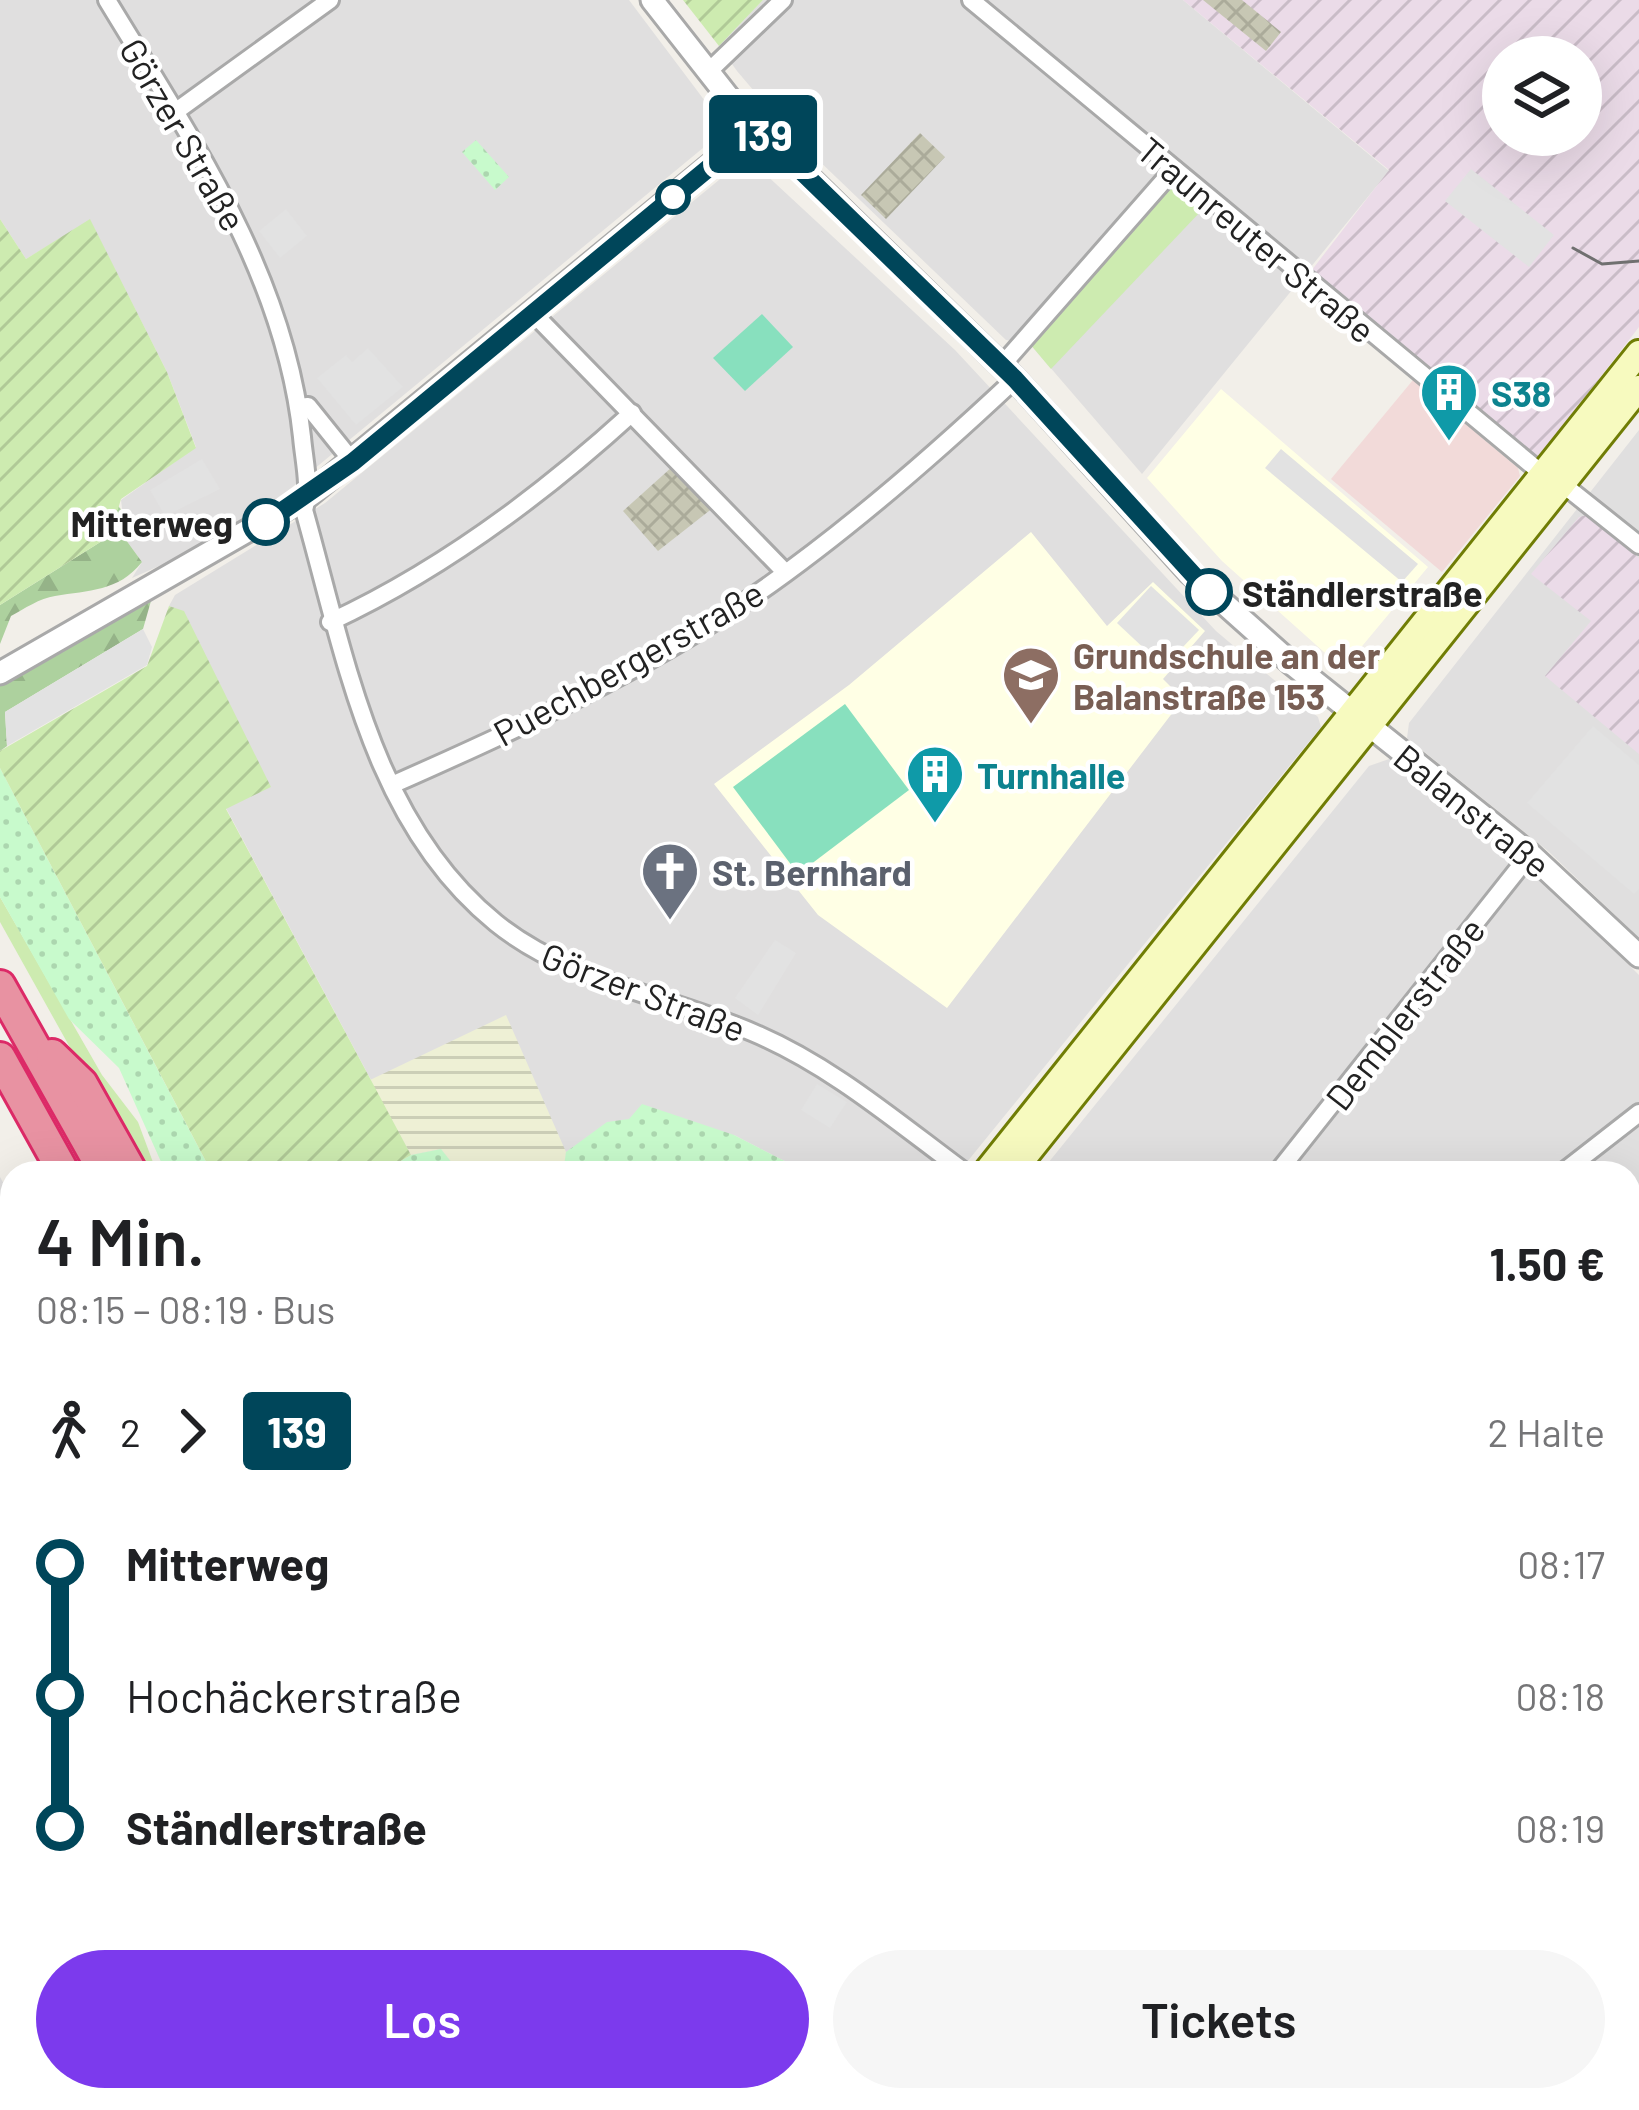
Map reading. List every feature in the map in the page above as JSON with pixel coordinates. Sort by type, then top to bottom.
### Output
[{"type":"highway","points":[[0,986],[98,1161]]},
{"type":"highway","points":[[24,1028],[82,1084],[125,1161]]},
{"type":"highway","points":[[0,1058],[58,1161]]},
{"type":"highway","points":[[21,1092],[18,1124],[35,1161]]},
{"type":"main road","points":[[1555,481],[1639,353]]},
{"type":"main road","points":[[995,1161],[1555,481],[1639,388]]},
{"type":"main road","points":[[1021,1161],[1362,720]]},
{"type":"street","name":"Görzer Straße","points":[[107,0],[176,112],[277,310],[299,407],[308,496],[304,510],[330,622],[364,723],[394,784],[452,878],[518,939],[558,963],[759,1034],[844,1083],[950,1161]]},
{"type":"street","points":[[176,112],[331,0]]},
{"type":"street","name":"Balanstraße","points":[[652,0],[757,128],[1008,372],[1190,573],[1362,720],[1530,854],[1639,956]]},
{"type":"street","points":[[708,73],[783,0]]},
{"type":"street","name":"Traunreuter Straße","points":[[970,0],[1639,545]]},
{"type":"street","points":[[0,674],[308,496],[757,128]]},
{"type":"street","name":"Puechbergerstraße","points":[[394,784],[620,675],[724,616],[785,572],[1008,372],[1174,169]]},
{"type":"street","points":[[533,313],[785,572]]},
{"type":"street","points":[[299,407],[308,406],[353,462]]},
{"type":"street","points":[[330,622],[414,578],[525,505],[632,413]]},
{"type":"street","name":"Demblerstraße","points":[[1287,1161],[1530,854]]},
{"type":"street","points":[[1577,1161],[1639,1113]]},
{"type":"shaded area","points":[[0,0],[629,0],[726,129],[279,498],[184,555],[132,578],[142,562],[126,540],[121,500],[196,447],[167,372],[90,220],[26,259],[0,219]]},
{"type":"shaded area","points":[[763,0],[1183,0],[1389,171],[1142,474],[1030,344],[1006,340],[789,132],[737,71],[719,46]]},
{"type":"shaded area","points":[[1183,0],[1639,0],[1639,327],[1534,463],[1308,275],[1389,170]]},
{"type":"shaded area","points":[[1203,0],[1242,0],[1281,32],[1266,51]]},
{"type":"shaded area","points":[[920,133],[945,157],[886,219],[861,195]]},
{"type":"shaded area","points":[[747,157],[955,350],[1216,631],[1318,717],[1321,727],[968,1161],[785,1161],[734,1135],[566,1152],[565,1161],[450,1161],[441,1149],[411,1155],[226,808],[270,786],[169,606],[175,595],[325,503]]},
{"type":"shaded area","points":[[1471,169],[1554,235],[1529,267],[1445,201]]},
{"type":"shaded area","points":[[286,209],[307,236],[280,258],[259,231]]},
{"type":"shaded area","points":[[368,348],[403,387],[356,425],[317,378],[346,355],[352,362]]},
{"type":"shaded area","points":[[1413,380],[1518,468],[1520,476],[1442,572],[1331,479]]},
{"type":"shaded area","points":[[1221,389],[1428,567],[1343,669],[1222,561],[1147,478]]},
{"type":"shaded area","points":[[1639,430],[1639,938],[1548,851],[1407,738],[1409,723]]},
{"type":"shaded area","points":[[1281,449],[1418,564],[1402,582],[1265,468]]},
{"type":"shaded area","points":[[682,458],[723,500],[658,551],[623,511]]},
{"type":"shaded area","points":[[202,459],[220,489],[165,516],[150,490]]},
{"type":"shaded area","points":[[1587,515],[1639,558],[1639,754],[1545,676],[1591,621],[1531,574],[1579,517]]},
{"type":"shaded area","name":"Grundschule an der Balanstraße 153","points":[[1031,532],[1107,626],[1153,582],[1205,631],[1163,679],[1183,699],[947,1008],[818,915],[714,784],[849,685]]},
{"type":"shaded area","points":[[1151,586],[1199,630],[1164,667],[1117,623]]},
{"type":"shaded area","points":[[143,629],[152,647],[147,665],[7,746],[5,712]]},
{"type":"shaded area","points":[[1593,726],[1639,765],[1639,889],[1634,894],[1527,803]]},
{"type":"shaded area","points":[[1392,758],[1539,876],[1639,975],[1639,1161],[1050,1161],[1369,766]]},
{"type":"shaded area","points":[[775,940],[796,953],[758,1015],[735,998]]},
{"type":"shaded area","points":[[506,1015],[566,1152],[565,1161],[450,1161],[441,1149],[411,1155],[370,1080]]},
{"type":"shaded area","points":[[817,1084],[847,1102],[830,1128],[801,1110]]},
{"type":"green space","points":[[683,0],[763,0],[719,46]]},
{"type":"green space","points":[[476,140],[509,177],[495,190],[462,152]]},
{"type":"green space","points":[[1173,186],[1202,210],[1051,369],[1030,344]]},
{"type":"green space","points":[[0,219],[26,259],[90,219],[167,372],[196,448],[121,499],[110,536],[0,605]]},
{"type":"green space","points":[[762,314],[793,347],[745,391],[713,358]]},
{"type":"green space","points":[[118,506],[127,516],[126,540],[142,562],[113,584],[49,597],[11,616],[0,644],[0,605],[110,536]]},
{"type":"green space","points":[[151,601],[143,629],[5,712],[7,746],[0,751],[0,686]]},
{"type":"green space","points":[[169,606],[184,611],[271,787],[226,809],[411,1155],[401,1161],[206,1161],[0,768],[0,751],[147,666]]},
{"type":"green space","points":[[845,704],[909,790],[798,874],[733,787]]},
{"type":"green space","points":[[0,768],[206,1161],[161,1161],[119,1068],[69,1019],[0,897]]},
{"type":"green space","points":[[0,897],[102,1075],[138,1122],[153,1161],[133,1161],[0,922]]},
{"type":"green space","points":[[642,1104],[734,1135],[785,1161],[565,1161],[566,1152],[607,1122],[629,1119]]},
{"type":"green space","points":[[441,1149],[450,1161],[401,1161]]},
{"type":"tram line","points":[[1573,248],[1602,264],[1639,261]]},
{"type":"bus line","name":"139","points":[[266,522],[353,462],[757,128],[1015,379],[1209,592]]},
{"type":"place","name":"S38","points":[[1449,443]]},
{"type":"place","name":"Mitterweg","points":[[266,522]]},
{"type":"place","name":"Ständlerstraße","points":[[1209,592]]},
{"type":"place","name":"Grundschule an der Balanstraße 153","points":[[1031,726]]},
{"type":"place","name":"Turnhalle","points":[[935,825]]},
{"type":"place","name":"St. Bernhard","points":[[670,922]]}]
